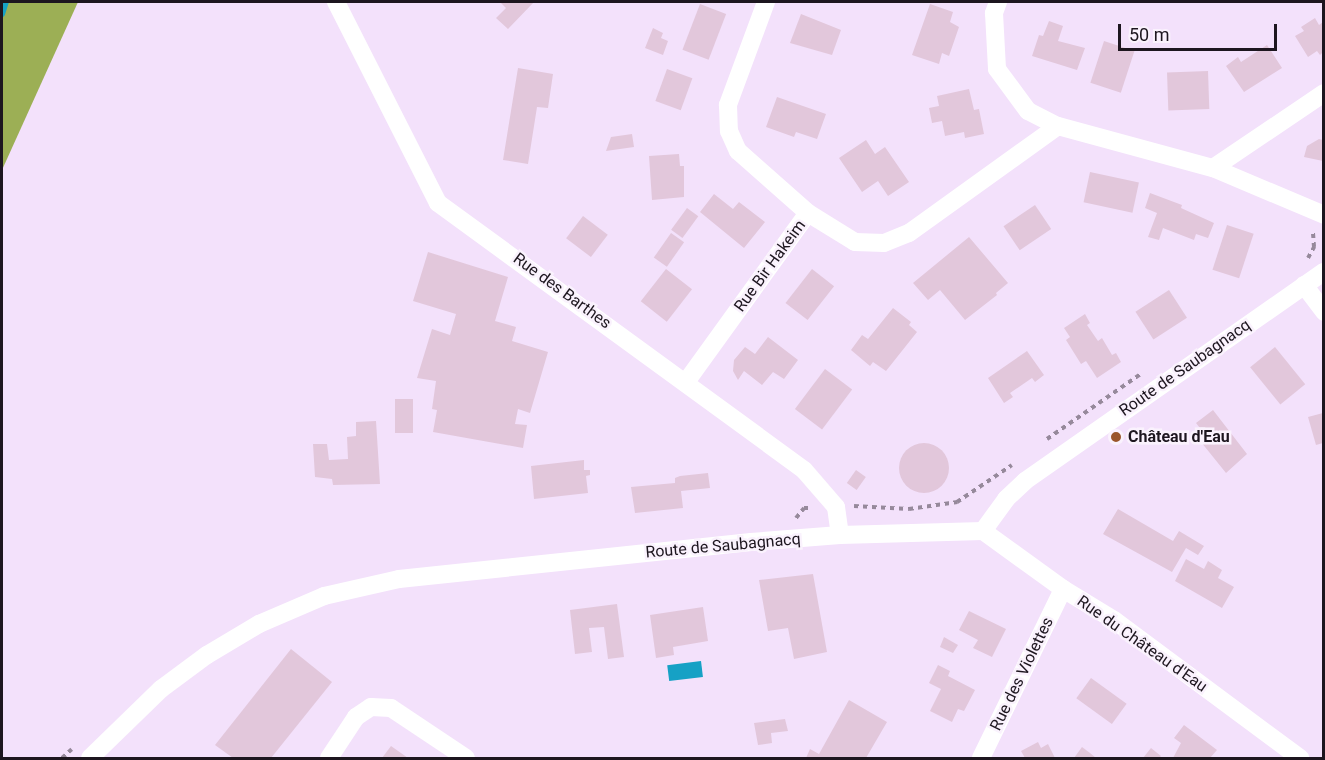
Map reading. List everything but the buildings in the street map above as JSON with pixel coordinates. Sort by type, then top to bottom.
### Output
[{"type":"street","name":"Rue des Barthes","points":[[336,2],[438,203],[687,381],[804,470],[836,507],[840,535]]},
{"type":"street","points":[[766,2],[728,105],[729,130],[738,151],[808,213]]},
{"type":"street","points":[[998,2],[994,13],[997,69],[1011,92],[1028,111],[1058,126],[1213,168],[1321,220]]},
{"type":"street","points":[[1213,168],[1323,93]]},
{"type":"street","name":"Rue Bir Hakeim","points":[[687,381],[808,213],[855,242],[884,243],[909,233],[1058,126]]},
{"type":"street","name":"Route de Saubagnacq","points":[[90,759],[161,689],[207,656],[259,624],[324,596],[399,579],[840,535],[983,531],[1005,498],[1024,481],[1323,272]]},
{"type":"street","points":[[1304,285],[1323,312]]},
{"type":"street","name":"Rue du Château d'Eau","points":[[983,531],[1063,589],[1114,620],[1300,759]]},
{"type":"street","name":"Rue des Violettes","points":[[981,759],[1063,589]]},
{"type":"street","points":[[329,759],[356,717],[371,707],[391,708],[466,759]]},
{"type":"path","points":[[1307,261],[1314,247],[1312,231],[1321,220]]},
{"type":"path","points":[[1045,440],[1145,370]]},
{"type":"path","points":[[1010,466],[1019,459]]},
{"type":"green space","points":[[2,2],[78,2],[2,170]]},
{"type":"water","points":[[701,661],[703,677],[669,681],[667,665]]},
{"type":"waterway","points":[[2,14],[6,2]]},
{"type":"place","name":"Château d'Eau","points":[[1116,437]]}]
